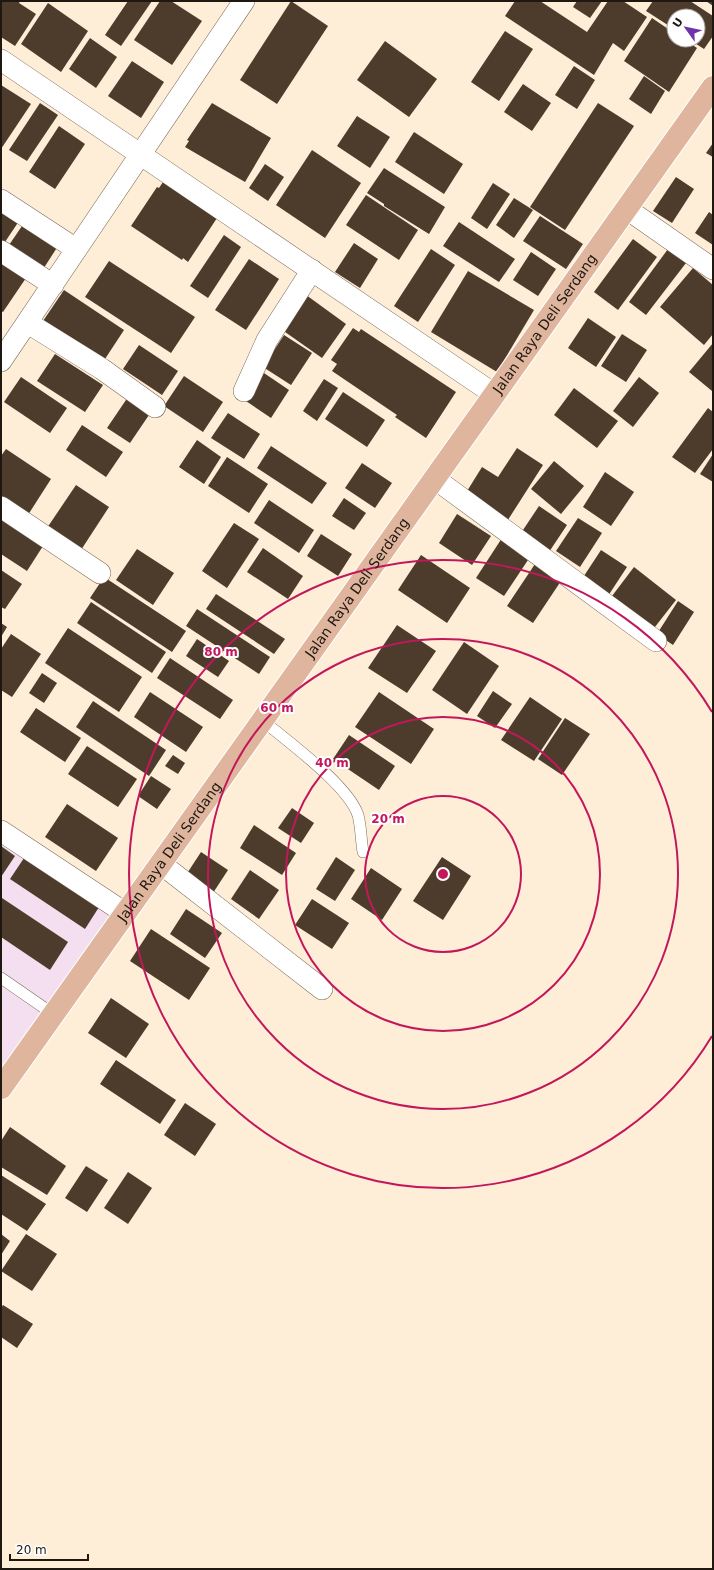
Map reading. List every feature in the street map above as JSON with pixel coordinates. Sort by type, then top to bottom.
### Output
[{"type":"main road","name":"Jalan Raya Deli Serdang","points":[[1,1088],[494,394],[627,209],[710,99]]},
{"type":"street","points":[[1,361],[244,1]]},
{"type":"street","points":[[1,60],[494,394]]},
{"type":"street","points":[[1,200],[76,250]]},
{"type":"street","points":[[627,209],[713,269]]},
{"type":"street","points":[[1,251],[53,285]]},
{"type":"street","points":[[244,391],[267,340],[285,309],[312,270]]},
{"type":"street","points":[[28,323],[102,369],[155,407]]},
{"type":"street","points":[[434,478],[656,642]]},
{"type":"street","points":[[1,507],[100,573]]},
{"type":"street","points":[[1,831],[125,913]]},
{"type":"street","points":[[160,863],[322,989]]},
{"type":"lane","points":[[262,720],[338,786],[352,803],[358,815],[363,852]]},
{"type":"lane","points":[[1,978],[53,1014]]},
{"type":"shaded area","points":[[1,841],[112,912],[1,1076]]},
{"type":"building","points":[[1,1],[20,1],[19,3],[36,14],[15,46],[1,37]]},
{"type":"building","points":[[128,1],[152,1],[121,46],[105,35]]},
{"type":"building","points":[[160,1],[171,1],[202,21],[172,65],[134,40]]},
{"type":"building","points":[[291,1],[328,26],[277,104],[240,80]]},
{"type":"building","points":[[515,1],[540,1],[587,32],[608,1],[623,1],[647,17],[624,51],[613,43],[594,75],[505,16]]},
{"type":"building","points":[[577,1],[602,1],[590,18],[573,7]]},
{"type":"building","points":[[653,1],[690,1],[701,8],[666,8],[666,24],[646,11]]},
{"type":"building","points":[[706,1],[713,1],[713,6]]},
{"type":"building","points":[[48,3],[88,31],[61,72],[21,44]]},
{"type":"building","points":[[706,11],[713,16],[713,36],[706,46]]},
{"type":"building","points":[[652,18],[666,28],[666,48],[697,48],[669,92],[624,61]]},
{"type":"building","points":[[505,31],[533,49],[499,101],[471,82]]},
{"type":"building","points":[[90,38],[117,57],[96,88],[69,69]]},
{"type":"building","points":[[385,41],[437,79],[409,117],[357,80]]},
{"type":"building","points":[[132,61],[164,82],[141,118],[108,96]]},
{"type":"building","points":[[574,66],[595,80],[577,109],[555,95]]},
{"type":"building","points":[[644,76],[665,91],[651,114],[629,99]]},
{"type":"building","points":[[523,84],[551,103],[532,131],[504,112]]},
{"type":"building","points":[[1,85],[31,104],[1,149]]},
{"type":"building","points":[[40,103],[58,115],[27,161],[9,150]]},
{"type":"building","points":[[212,103],[271,138],[245,182],[185,147],[189,141],[187,140]]},
{"type":"building","points":[[598,103],[634,126],[565,230],[530,207]]},
{"type":"building","points":[[357,116],[390,137],[370,168],[337,146]]},
{"type":"building","points":[[59,126],[85,144],[55,189],[29,172]]},
{"type":"building","points":[[414,132],[463,164],[444,194],[395,162]]},
{"type":"building","points":[[713,143],[713,157],[706,153]]},
{"type":"building","points":[[312,150],[361,183],[325,238],[276,205]]},
{"type":"building","points":[[265,164],[284,177],[268,201],[249,188]]},
{"type":"building","points":[[384,168],[445,207],[429,234],[384,206],[384,204],[367,193]]},
{"type":"building","points":[[676,177],[694,189],[672,223],[653,211]]},
{"type":"building","points":[[163,182],[217,218],[188,262],[183,258],[182,260],[131,226],[157,187],[159,188]]},
{"type":"building","points":[[493,183],[510,194],[487,229],[471,218]]},
{"type":"building","points":[[366,195],[418,230],[399,260],[346,225]]},
{"type":"building","points":[[514,198],[533,210],[514,238],[496,225]]},
{"type":"building","points":[[1,205],[21,218],[3,245],[1,244]]},
{"type":"building","points":[[709,212],[713,215],[713,245],[695,233]]},
{"type":"building","points":[[540,216],[583,244],[566,269],[523,241]]},
{"type":"building","points":[[459,222],[515,259],[499,282],[443,246]]},
{"type":"building","points":[[24,223],[58,246],[40,274],[5,251]]},
{"type":"building","points":[[224,235],[241,247],[208,298],[190,286]]},
{"type":"building","points":[[633,239],[657,257],[618,310],[594,292]]},
{"type":"building","points":[[354,243],[378,259],[360,288],[335,272]]},
{"type":"building","points":[[431,249],[455,265],[418,322],[394,306]]},
{"type":"building","points":[[668,249],[686,263],[646,315],[629,302]]},
{"type":"building","points":[[531,252],[556,269],[538,296],[513,280]]},
{"type":"building","points":[[249,259],[279,279],[246,330],[215,310]]},
{"type":"building","points":[[109,261],[195,317],[171,353],[85,297]]},
{"type":"building","points":[[1,262],[26,278],[3,312],[1,311]]},
{"type":"building","points":[[693,268],[713,285],[713,334],[704,345],[660,307]]},
{"type":"building","points":[[468,271],[534,310],[497,372],[431,332]]},
{"type":"building","points":[[64,290],[124,330],[103,362],[43,321]]},
{"type":"building","points":[[302,292],[346,324],[322,358],[278,327]]},
{"type":"building","points":[[588,318],[616,337],[596,367],[568,348]]},
{"type":"building","points":[[353,328],[359,332],[361,329],[456,392],[426,438],[395,417],[397,415],[332,371],[337,364],[331,360]]},
{"type":"building","points":[[622,334],[647,350],[626,382],[601,366]]},
{"type":"building","points":[[284,335],[312,353],[291,385],[263,367]]},
{"type":"building","points":[[713,343],[713,390],[712,391],[689,372]]},
{"type":"building","points":[[139,345],[178,371],[162,395],[123,369]]},
{"type":"building","points":[[55,354],[103,385],[85,412],[37,381]]},
{"type":"building","points":[[261,371],[289,390],[271,418],[243,399]]},
{"type":"building","points":[[184,376],[223,402],[203,432],[164,406]]},
{"type":"building","points":[[21,377],[67,408],[50,433],[4,402]]},
{"type":"building","points":[[639,377],[659,393],[633,427],[613,411]]},
{"type":"building","points":[[324,379],[338,388],[317,421],[303,411]]},
{"type":"building","points":[[574,388],[618,421],[597,448],[554,415]]},
{"type":"building","points":[[343,392],[385,420],[367,447],[325,419]]},
{"type":"building","points":[[128,397],[151,412],[130,443],[107,428]]},
{"type":"building","points":[[708,408],[713,412],[713,449],[695,473],[672,457]]},
{"type":"building","points":[[228,413],[260,434],[244,459],[211,438]]},
{"type":"building","points":[[82,425],[123,452],[106,477],[66,450]]},
{"type":"building","points":[[197,440],[221,457],[204,484],[179,467]]},
{"type":"building","points":[[271,446],[327,483],[312,504],[257,468]]},
{"type":"building","points":[[517,448],[543,465],[506,523],[464,496],[482,467],[498,477]]},
{"type":"building","points":[[6,449],[51,479],[26,518],[1,502],[1,456]]},
{"type":"building","points":[[713,454],[713,482],[700,474]]},
{"type":"building","points":[[227,457],[268,484],[249,513],[208,486]]},
{"type":"building","points":[[554,461],[584,486],[561,514],[531,489]]},
{"type":"building","points":[[362,463],[392,483],[375,508],[345,488]]},
{"type":"building","points":[[605,472],[634,492],[611,526],[583,507]]},
{"type":"building","points":[[76,485],[109,507],[81,550],[47,528]]},
{"type":"building","points":[[344,498],[366,513],[354,530],[332,516]]},
{"type":"building","points":[[269,500],[314,530],[299,553],[254,523]]},
{"type":"building","points":[[539,506],[567,525],[547,555],[519,536]]},
{"type":"building","points":[[457,514],[491,536],[472,565],[439,543]]},
{"type":"building","points":[[578,518],[602,533],[580,567],[556,551]]},
{"type":"building","points":[[1,519],[43,546],[27,571],[1,554]]},
{"type":"building","points":[[234,523],[259,539],[227,588],[202,571]]},
{"type":"building","points":[[321,534],[352,554],[338,576],[307,556]]},
{"type":"building","points":[[502,538],[530,557],[504,596],[476,578]]},
{"type":"building","points":[[263,548],[303,576],[288,599],[247,572]]},
{"type":"building","points":[[137,549],[174,573],[153,605],[116,580]]},
{"type":"building","points":[[601,550],[627,567],[606,599],[580,582]]},
{"type":"building","points":[[421,555],[470,588],[447,623],[398,590]]},
{"type":"building","points":[[535,564],[561,581],[533,623],[507,606]]},
{"type":"building","points":[[634,567],[676,600],[651,632],[609,600]]},
{"type":"building","points":[[1,570],[22,584],[5,609],[1,607]]},
{"type":"building","points":[[104,577],[186,631],[172,652],[90,598]]},
{"type":"building","points":[[216,594],[285,639],[274,654],[206,609]]},
{"type":"building","points":[[678,601],[694,612],[673,645],[657,634]]},
{"type":"building","points":[[91,602],[166,652],[152,673],[77,623]]},
{"type":"building","points":[[197,609],[270,657],[259,674],[186,626]]},
{"type":"building","points":[[1,623],[7,627],[1,637]]},
{"type":"building","points":[[397,625],[436,651],[407,693],[368,668]]},
{"type":"building","points":[[68,628],[142,677],[119,712],[45,663]]},
{"type":"building","points":[[11,634],[41,654],[12,697],[1,690],[1,649]]},
{"type":"building","points":[[197,639],[229,661],[218,677],[186,656]]},
{"type":"building","points":[[464,642],[499,666],[467,714],[432,690]]},
{"type":"building","points":[[170,658],[233,700],[220,719],[157,678]]},
{"type":"building","points":[[42,673],[57,683],[44,703],[29,693]]},
{"type":"building","points":[[493,691],[512,704],[495,728],[477,716]]},
{"type":"building","points":[[150,692],[203,727],[186,752],[134,717]]},
{"type":"building","points":[[379,692],[434,729],[411,764],[355,727]]},
{"type":"building","points":[[530,697],[562,719],[534,761],[501,740]]},
{"type":"building","points":[[93,701],[166,750],[149,776],[76,727]]},
{"type":"building","points":[[36,708],[81,738],[65,762],[20,732]]},
{"type":"building","points":[[565,718],[590,734],[562,775],[538,759]]},
{"type":"building","points":[[349,735],[395,766],[379,790],[333,759]]},
{"type":"building","points":[[87,746],[137,779],[118,807],[68,774]]},
{"type":"building","points":[[173,755],[185,763],[178,774],[165,766]]},
{"type":"building","points":[[151,776],[171,789],[157,809],[138,796]]},
{"type":"building","points":[[67,804],[118,838],[96,871],[45,837]]},
{"type":"building","points":[[292,808],[314,823],[301,843],[278,828]]},
{"type":"building","points":[[254,825],[296,853],[282,875],[240,848]]},
{"type":"building","points":[[1,846],[15,856],[1,877]]},
{"type":"building","points":[[201,852],[228,870],[211,896],[184,878]]},
{"type":"building","points":[[26,855],[101,904],[85,929],[10,879]]},
{"type":"building","points":[[336,857],[355,870],[335,901],[316,889]]},
{"type":"building","points":[[442,857],[471,876],[443,920],[413,901]]},
{"type":"building","points":[[371,868],[402,889],[382,920],[351,899]]},
{"type":"building","points":[[250,870],[279,890],[259,919],[231,899]]},
{"type":"building","points":[[2,898],[68,942],[50,970],[1,937]]},
{"type":"building","points":[[312,899],[349,923],[332,949],[295,925]]},
{"type":"building","points":[[186,909],[222,933],[205,958],[170,934]]},
{"type":"building","points":[[151,929],[210,968],[189,1000],[130,961]]},
{"type":"building","points":[[111,998],[149,1024],[126,1058],[88,1033]]},
{"type":"building","points":[[116,1060],[176,1100],[160,1124],[100,1084]]},
{"type":"building","points":[[185,1103],[216,1124],[195,1156],[164,1135]]},
{"type":"building","points":[[10,1127],[66,1166],[47,1195],[1,1167],[1,1141]]},
{"type":"building","points":[[86,1166],[108,1180],[87,1212],[65,1198]]},
{"type":"building","points":[[128,1172],[152,1188],[128,1224],[104,1208]]},
{"type":"building","points":[[1,1175],[46,1204],[27,1231],[1,1214]]},
{"type":"building","points":[[1,1234],[10,1241],[1,1255]]},
{"type":"building","points":[[26,1234],[57,1254],[32,1291],[1,1271]]},
{"type":"building","points":[[3,1305],[33,1324],[17,1348],[1,1337],[1,1308]]}]
